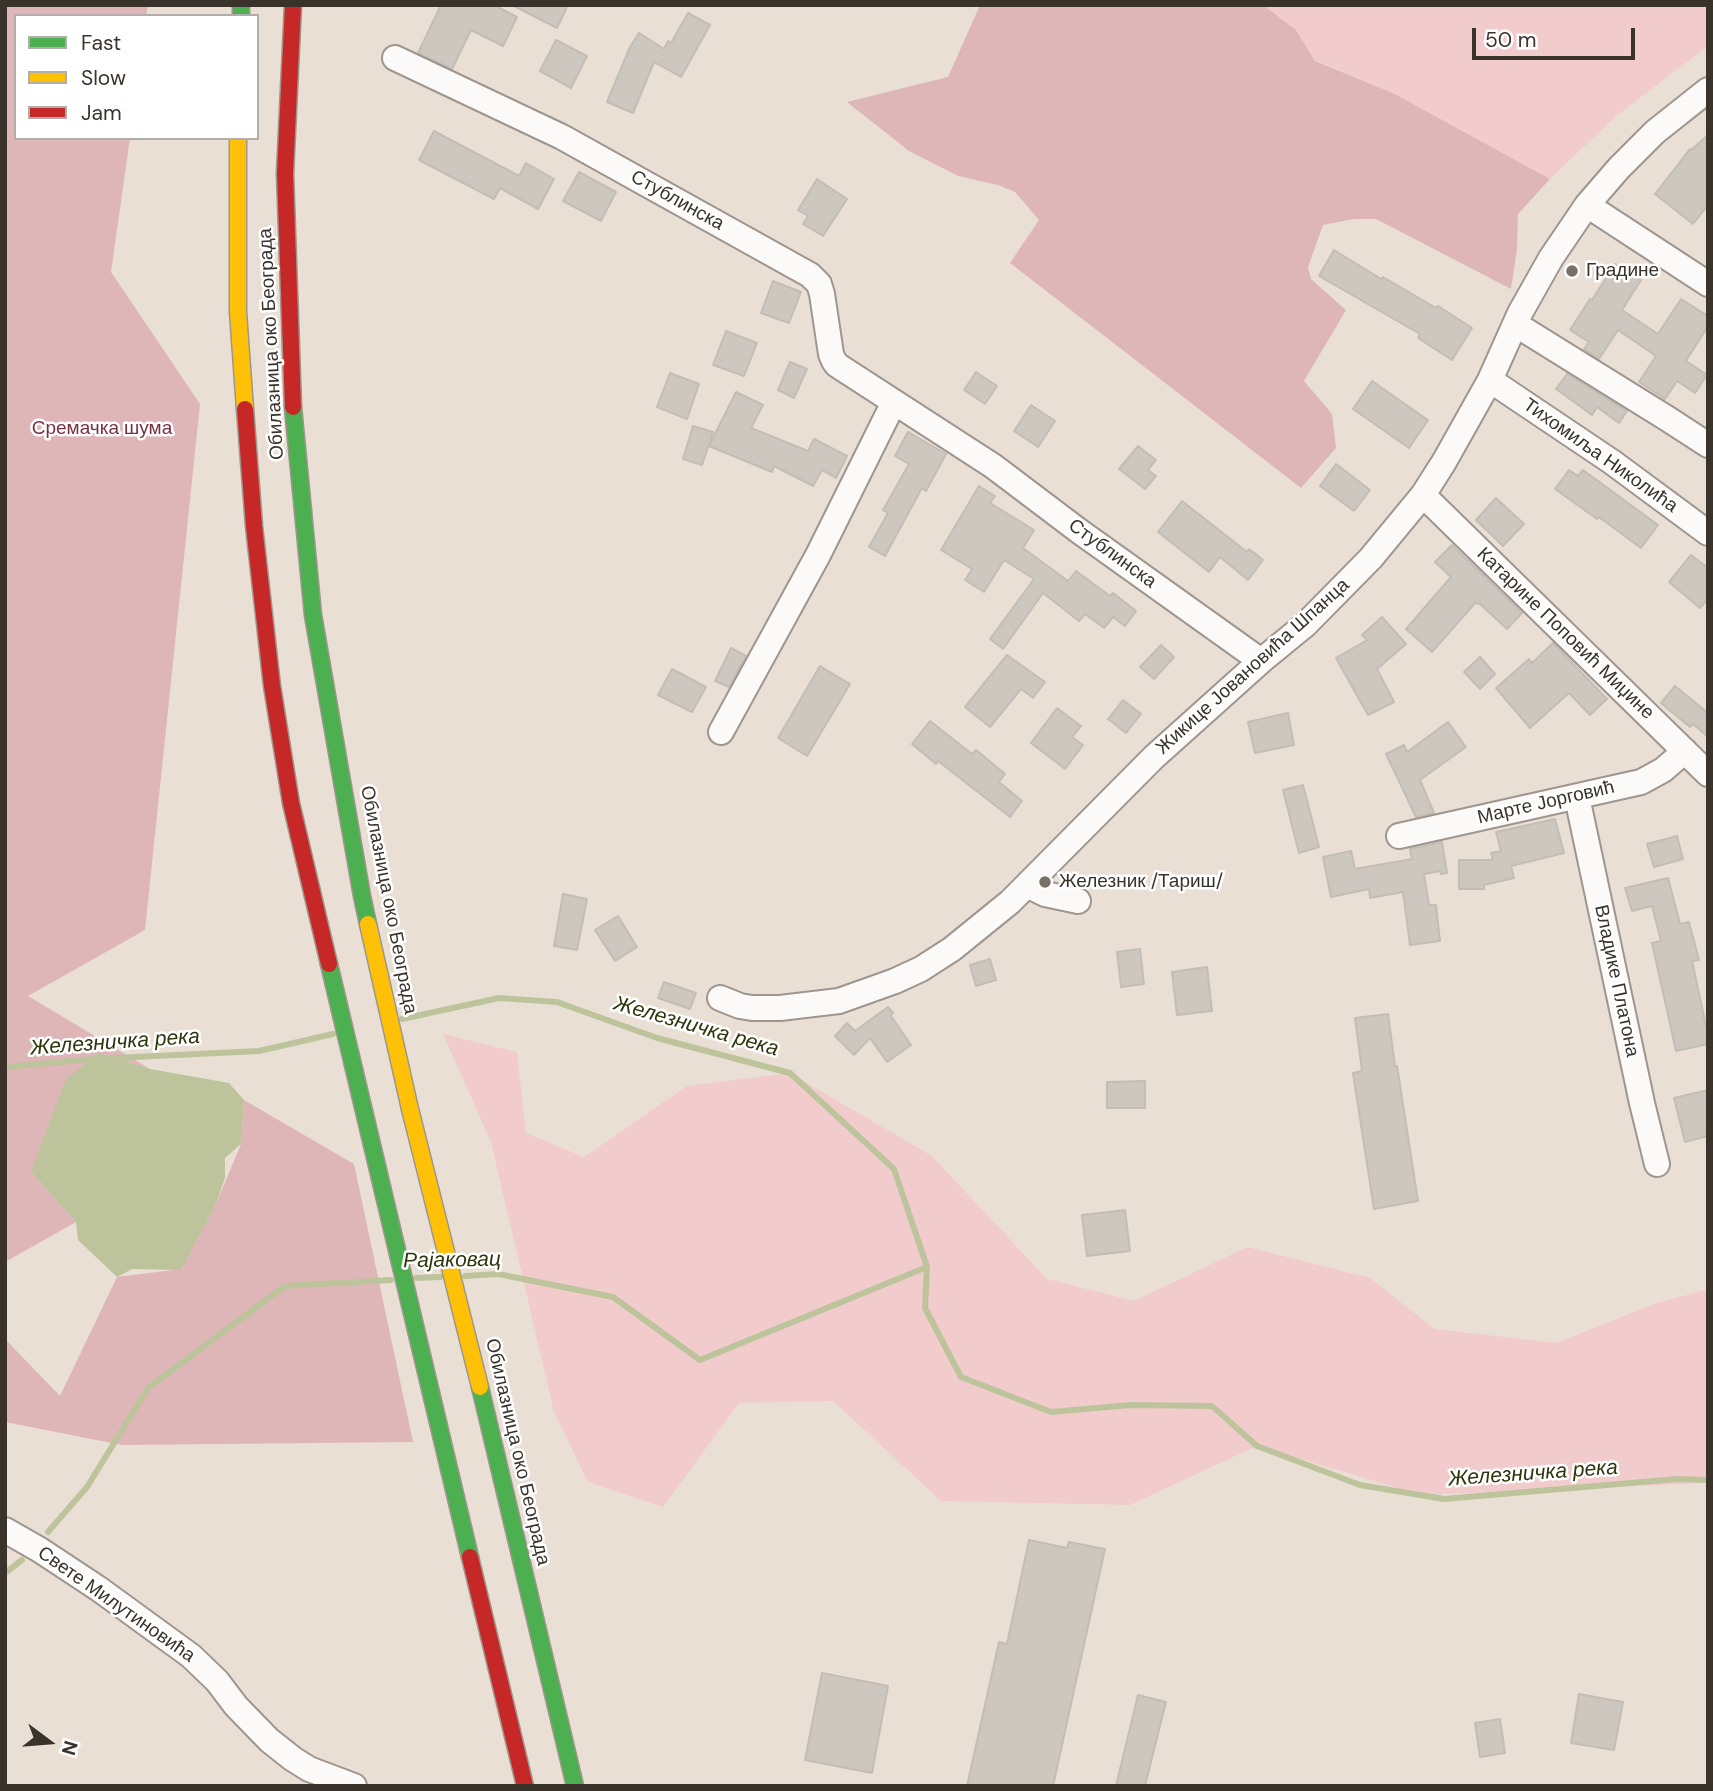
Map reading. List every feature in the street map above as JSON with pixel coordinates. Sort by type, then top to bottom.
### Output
[{"type":"highway","name":"Обилазница око Београда","points":[[293,5],[285,173],[293,403],[313,615],[362,896],[410,1109],[466,1327],[575,1786]]},
{"type":"highway","name":"Обилазница око Београда","points":[[238,140],[238,312],[254,526],[272,686],[290,803],[525,1786]]},
{"type":"street","name":"Стублинска","points":[[396,58],[562,137],[810,275],[819,284],[822,294],[831,354],[843,370],[993,466],[1261,661]]},
{"type":"street","name":"Жикице Јовановића Шпанца","points":[[720,998],[752,1008],[839,1001],[895,981],[921,968],[953,949],[1010,902],[1154,757],[1304,625],[1371,558],[1423,495],[1451,451],[1551,258],[1587,205],[1655,132],[1708,90]]},
{"type":"street","points":[[1587,205],[1708,284]]},
{"type":"street","points":[[1515,324],[1708,445]]},
{"type":"street","name":"Тихомиља Николића","points":[[1490,380],[1612,462],[1708,533]]},
{"type":"street","points":[[721,732],[818,555],[894,402]]},
{"type":"street","name":"Катарине Поповић Миџине","points":[[1423,495],[1708,774]]},
{"type":"street","name":"Марте Јорговић","points":[[1399,836],[1640,782],[1663,770],[1685,751]]},
{"type":"street","name":"Владике Платона","points":[[1577,797],[1657,1164]]},
{"type":"street","points":[[1029,884],[1045,894],[1078,901]]},
{"type":"street","name":"Свете Милутиновића","points":[[5,1530],[99,1589],[191,1656],[269,1740],[293,1759],[309,1769],[354,1786]]},
{"type":"shaded area","points":[[1263,5],[1708,5],[1708,46],[1615,117],[1550,179],[1393,93],[1315,60],[1296,30]]},
{"type":"shaded area","points":[[443,1034],[517,1052],[526,1133],[584,1157],[687,1086],[790,1073],[932,1156],[1047,1279],[1134,1301],[1247,1247],[1370,1278],[1435,1329],[1556,1343],[1657,1303],[1708,1289],[1708,1483],[1422,1495],[1257,1446],[1130,1505],[941,1501],[833,1401],[739,1403],[663,1507],[588,1482],[554,1412],[491,1142]]},
{"type":"shaded area","points":[[100,1053],[150,1069],[229,1083],[244,1100],[241,1144],[225,1158],[225,1178],[216,1204],[181,1270],[132,1269],[117,1277],[78,1240],[76,1222],[31,1172],[66,1079]]},
{"type":"green space","name":"Сремачка шума","points":[[5,5],[148,5],[146,14],[14,14],[14,140],[130,140],[111,272],[200,404],[145,930],[28,996],[150,1069],[100,1053],[31,1172],[76,1222],[5,1262]]},
{"type":"green space","points":[[980,5],[1263,5],[1296,30],[1315,61],[1393,93],[1550,179],[1518,214],[1517,249],[1511,289],[1376,219],[1354,219],[1323,225],[1308,267],[1311,279],[1346,310],[1304,381],[1332,414],[1336,448],[1301,488],[1010,263],[1039,220],[1015,192],[998,185],[958,176],[909,151],[847,102],[948,77]]},
{"type":"green space","points":[[244,1100],[354,1164],[413,1442],[122,1445],[5,1422],[5,1339],[60,1396],[117,1277],[181,1269],[216,1204],[241,1144]]},
{"type":"building","points":[[441,5],[494,5],[517,17],[503,46],[471,30],[452,69],[418,53]]},
{"type":"building","points":[[512,5],[568,5],[557,28]]},
{"type":"building","points":[[688,13],[710,25],[681,77],[654,62],[633,113],[607,102],[630,47],[639,33],[664,49],[668,41],[671,43]]},
{"type":"building","points":[[556,40],[587,56],[571,88],[540,71]]},
{"type":"building","points":[[434,131],[519,176],[526,163],[554,179],[538,209],[500,188],[494,199],[419,160]]},
{"type":"building","points":[[1708,135],[1708,205],[1693,224],[1655,194],[1690,149]]},
{"type":"building","points":[[579,172],[616,192],[601,221],[563,201]]},
{"type":"building","points":[[817,179],[847,199],[823,236],[803,224],[808,216],[798,210]]},
{"type":"building","points":[[1334,250],[1381,279],[1383,277],[1436,308],[1438,306],[1472,328],[1452,360],[1418,338],[1420,334],[1319,276]]},
{"type":"building","points":[[1615,264],[1641,280],[1622,310],[1658,334],[1681,299],[1708,316],[1708,326],[1686,361],[1707,375],[1695,393],[1677,381],[1665,399],[1639,382],[1656,356],[1618,330],[1599,359],[1584,349],[1589,342],[1570,330]]},
{"type":"building","points":[[773,281],[801,292],[789,323],[761,313]]},
{"type":"building","points":[[726,331],[757,343],[744,376],[713,365]]},
{"type":"building","points":[[790,362],[807,369],[794,398],[778,390]]},
{"type":"building","points":[[976,372],[997,386],[985,404],[964,390]]},
{"type":"building","points":[[670,373],[699,384],[687,419],[657,407]]},
{"type":"building","points":[[1567,374],[1627,411],[1619,423],[1597,407],[1592,415],[1556,389]]},
{"type":"building","points":[[1372,381],[1428,420],[1409,448],[1353,409]]},
{"type":"building","points":[[736,392],[763,405],[751,428],[808,451],[814,439],[847,456],[836,478],[822,470],[813,486],[774,466],[772,472],[709,446]]},
{"type":"building","points":[[1031,405],[1055,421],[1038,447],[1014,431]]},
{"type":"building","points":[[693,426],[713,432],[702,465],[683,459]]},
{"type":"building","points":[[908,432],[946,454],[926,491],[922,488],[885,556],[869,547],[888,513],[883,510],[909,464],[895,456]]},
{"type":"building","points":[[1138,446],[1156,460],[1148,470],[1156,476],[1145,489],[1119,469]]},
{"type":"building","points":[[1336,464],[1370,490],[1354,511],[1320,486]]},
{"type":"building","points":[[1569,470],[1578,476],[1583,470],[1658,525],[1641,548],[1555,489]]},
{"type":"building","points":[[979,486],[995,496],[990,503],[1034,530],[1023,548],[1068,581],[1076,571],[1110,596],[1113,593],[1136,611],[1125,626],[1113,617],[1104,628],[1085,614],[1079,621],[1043,593],[1003,649],[990,639],[1034,579],[1004,560],[984,592],[965,580],[972,569],[941,550]]},
{"type":"building","points":[[1496,498],[1524,524],[1503,546],[1476,520]]},
{"type":"building","points":[[1182,501],[1247,552],[1249,549],[1263,560],[1248,580],[1220,557],[1209,572],[1158,532]]},
{"type":"building","points":[[1452,545],[1522,613],[1507,629],[1476,602],[1432,652],[1406,629],[1451,577],[1435,562]]},
{"type":"building","points":[[1691,555],[1708,568],[1708,599],[1700,608],[1669,582]]},
{"type":"building","points":[[1382,617],[1406,644],[1377,669],[1394,702],[1368,715],[1336,658],[1367,640],[1362,635]]},
{"type":"building","points":[[1553,643],[1607,699],[1590,715],[1569,693],[1530,728],[1496,688],[1529,659],[1532,663]]},
{"type":"building","points":[[1161,645],[1174,657],[1154,679],[1140,667]]},
{"type":"building","points":[[731,648],[746,656],[729,687],[715,681]]},
{"type":"building","points":[[1007,655],[1045,682],[1033,698],[1021,689],[990,727],[965,707]]},
{"type":"building","points":[[1480,657],[1495,674],[1480,689],[1464,672]]},
{"type":"building","points":[[820,666],[850,684],[807,756],[778,738]]},
{"type":"building","points":[[672,669],[706,687],[692,712],[658,695]]},
{"type":"building","points":[[1675,686],[1708,713],[1708,737],[1693,724],[1690,727],[1661,703]]},
{"type":"building","points":[[1123,700],[1141,714],[1126,733],[1108,719]]},
{"type":"building","points":[[1057,708],[1081,726],[1072,737],[1083,745],[1065,769],[1031,743]]},
{"type":"building","points":[[1288,713],[1294,745],[1255,753],[1248,722]]},
{"type":"building","points":[[930,721],[972,754],[976,750],[1005,774],[999,782],[1022,801],[1010,817],[912,744]]},
{"type":"building","points":[[1448,722],[1466,747],[1420,780],[1434,813],[1416,817],[1386,754],[1404,745],[1407,752]]},
{"type":"building","points":[[1303,785],[1319,847],[1299,853],[1283,790]]},
{"type":"building","points":[[1555,819],[1564,853],[1511,866],[1514,878],[1484,885],[1484,889],[1459,889],[1459,860],[1493,860],[1491,853],[1501,851],[1496,832]]},
{"type":"building","points":[[1677,836],[1683,859],[1654,867],[1647,844]]},
{"type":"building","points":[[1442,842],[1447,873],[1441,874],[1440,871],[1424,874],[1429,905],[1436,905],[1440,941],[1410,945],[1403,892],[1370,898],[1369,889],[1331,897],[1323,857],[1351,851],[1355,869],[1412,859],[1410,849]]},
{"type":"building","points":[[1668,878],[1680,924],[1689,922],[1699,960],[1692,961],[1708,1035],[1708,1044],[1676,1051],[1652,943],[1661,941],[1652,906],[1632,911],[1625,888]]},
{"type":"building","points":[[563,894],[587,899],[577,950],[554,946]]},
{"type":"building","points":[[618,916],[637,947],[615,961],[595,930]]},
{"type":"building","points":[[1140,949],[1144,984],[1121,987],[1117,952]]},
{"type":"building","points":[[990,959],[996,980],[976,986],[970,965]]},
{"type":"building","points":[[1207,967],[1212,1011],[1177,1015],[1172,972]]},
{"type":"building","points":[[664,982],[696,993],[690,1009],[658,998]]},
{"type":"building","points":[[888,1007],[911,1045],[887,1062],[870,1038],[854,1055],[835,1036],[847,1023],[855,1031]]},
{"type":"building","points":[[1388,1014],[1418,1201],[1374,1209],[1353,1073],[1362,1071],[1355,1018]]},
{"type":"building","points":[[1145,1081],[1145,1108],[1107,1108],[1107,1082]]},
{"type":"building","points":[[1708,1090],[1708,1136],[1685,1142],[1674,1098]]},
{"type":"building","points":[[1125,1210],[1130,1251],[1087,1256],[1082,1215]]},
{"type":"building","points":[[1029,1540],[1067,1548],[1069,1542],[1105,1549],[1053,1786],[967,1786],[999,1642],[1007,1644]]},
{"type":"building","points":[[822,1673],[888,1686],[872,1773],[805,1760]]},
{"type":"building","points":[[1579,1694],[1623,1702],[1614,1750],[1571,1743]]},
{"type":"building","points":[[1138,1695],[1166,1702],[1145,1786],[1116,1786]]},
{"type":"building","points":[[1500,1719],[1505,1753],[1480,1757],[1475,1723]]},
{"type":"waterway","name":"Железничка река","points":[[402,1019],[499,998],[557,1002],[657,1038],[790,1073],[894,1169],[927,1267],[925,1308],[961,1377],[1051,1412],[1130,1405],[1212,1406],[1257,1446],[1360,1485],[1444,1499],[1677,1479],[1708,1480]]},
{"type":"waterway","name":"Железничка река","points":[[5,1067],[93,1059],[259,1051],[333,1034]]},
{"type":"waterway","name":"Рајаковац","points":[[465,1276],[498,1274],[613,1297],[700,1360],[927,1267]]},
{"type":"waterway","name":"Рајаковац","points":[[416,1278],[440,1277]]},
{"type":"waterway","name":"Рајаковац","points":[[48,1532],[87,1487],[148,1388],[285,1286],[391,1280]]},
{"type":"waterway","points":[[5,1573],[22,1560]]},
{"type":"traffic: fast","points":[[241,5],[241,14]]},
{"type":"traffic: fast","points":[[293,407],[313,615],[368,924]]},
{"type":"traffic: fast","points":[[329,964],[470,1557]]},
{"type":"traffic: fast","points":[[480,1387],[575,1786]]},
{"type":"traffic: slow","points":[[238,140],[238,312],[245,409]]},
{"type":"traffic: slow","points":[[368,924],[410,1109],[480,1387]]},
{"type":"traffic: jam","points":[[293,5],[285,173],[293,407]]},
{"type":"traffic: jam","points":[[245,409],[254,526],[272,686],[291,803],[329,964]]},
{"type":"traffic: jam","points":[[470,1557],[525,1786]]},
{"type":"place","name":"Градине","points":[[1572,271]]},
{"type":"place","name":"Железник /Тариш/","points":[[1045,882]]}]
